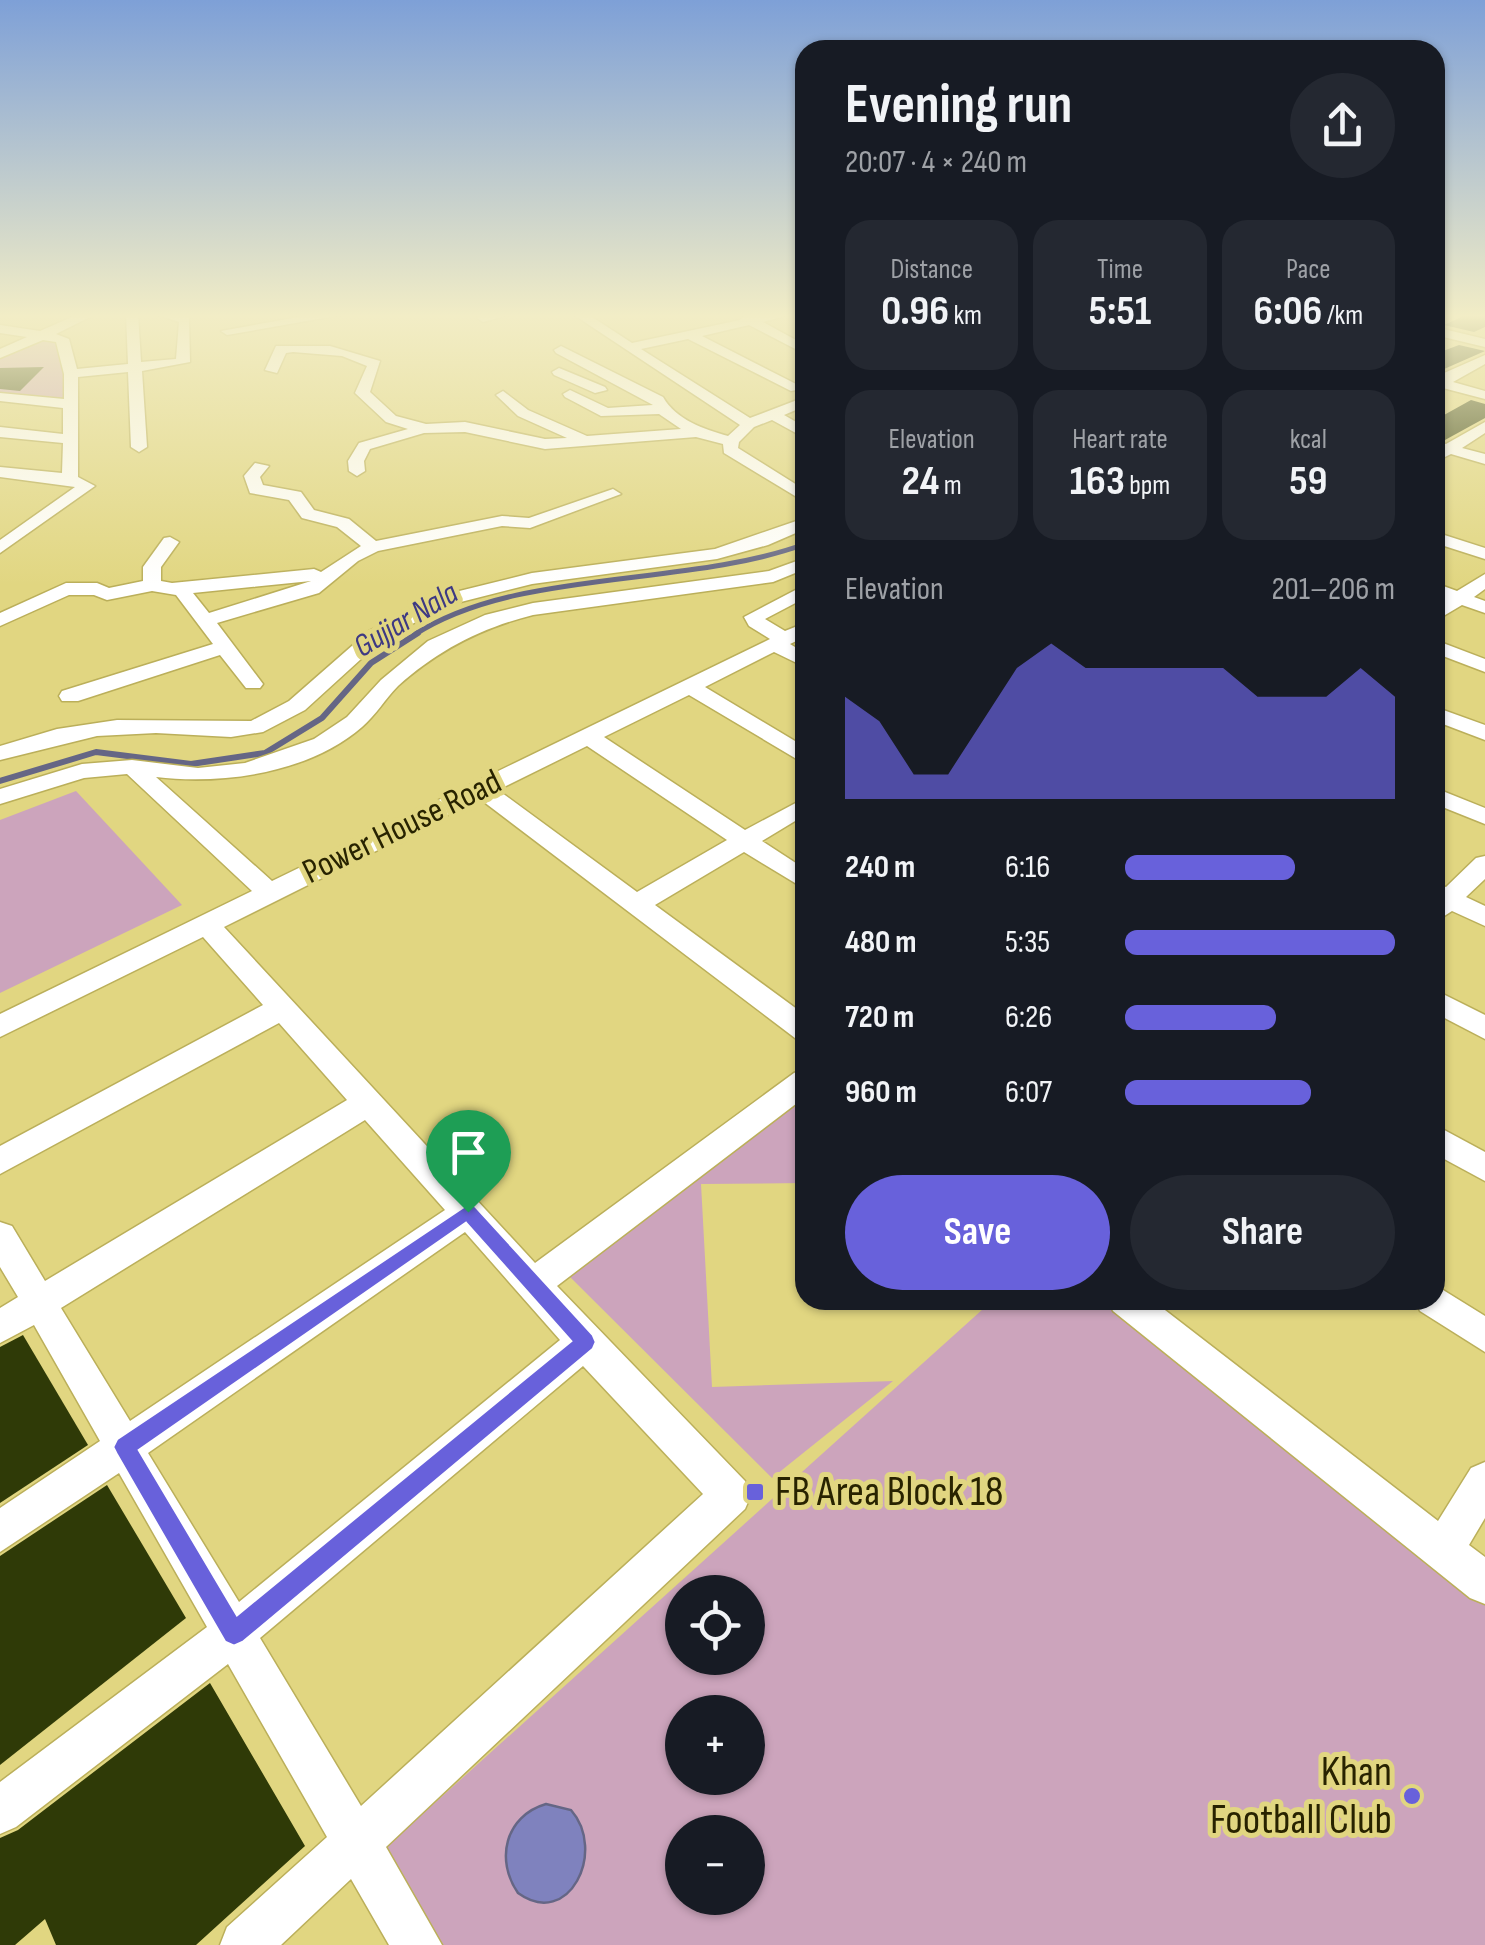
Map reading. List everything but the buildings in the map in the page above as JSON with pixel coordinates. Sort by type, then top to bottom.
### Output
[{"type":"street","points":[[70,480],[72,404]]},
{"type":"street","points":[[137,404],[138,447]]},
{"type":"street","points":[[374,404],[391,418],[424,429]]},
{"type":"street","points":[[513,404],[523,413],[587,441]]},
{"type":"street","points":[[589,404],[606,413],[654,410]]},
{"type":"street","points":[[638,404],[696,432],[731,441]]},
{"type":"street","points":[[654,410],[656,404]]},
{"type":"street","points":[[732,404],[760,419],[795,430]]},
{"type":"street","points":[[776,404],[731,441],[730,450],[795,491]]},
{"type":"street","points":[[760,419],[795,405]]},
{"type":"street","points":[[358,470],[356,460],[364,446],[424,429],[465,427],[546,444],[696,432]]},
{"type":"street","points":[[1445,447],[1485,427]]},
{"type":"street","points":[[0,432],[72,439]]},
{"type":"street","points":[[1445,451],[1485,459]]},
{"type":"street","points":[[261,466],[252,476],[256,490],[296,496],[308,514],[343,524],[373,548]]},
{"type":"street","points":[[0,472],[70,480],[87,486],[28,520],[0,548]]},
{"type":"street","points":[[203,621],[312,588],[373,548],[502,521],[530,523],[613,494]]},
{"type":"street","points":[[0,754],[81,731],[127,726],[226,730],[271,724],[293,709],[359,647],[395,623],[442,600],[530,581],[749,548],[795,527]]},
{"type":"street","points":[[1445,540],[1485,554]]},
{"type":"street","points":[[162,587],[152,567],[170,542]]},
{"type":"street","points":[[0,797],[82,771],[132,767],[179,775],[248,770],[322,744],[355,722],[388,684],[435,646],[492,619],[533,609],[773,576],[795,567]]},
{"type":"street","points":[[0,620],[66,589],[97,589],[108,594],[331,574]]},
{"type":"street","points":[[1445,608],[1485,580]]},
{"type":"street","points":[[162,587],[182,591],[253,684]]},
{"type":"street","points":[[1445,593],[1485,607]]},
{"type":"street","points":[[788,638],[754,618],[795,596]]},
{"type":"street","name":"Power House Road","points":[[0,1026],[788,638]]},
{"type":"street","points":[[70,696],[225,647]]},
{"type":"street","points":[[1445,650],[1485,666]]},
{"type":"street","points":[[689,686],[795,752]]},
{"type":"street","points":[[1445,717],[1485,734]]},
{"type":"street","points":[[588,736],[795,875]]},
{"type":"street","points":[[132,767],[270,893]]},
{"type":"street","points":[[482,789],[795,1023]]},
{"type":"street","points":[[1445,799],[1485,817]]},
{"type":"street","points":[[636,904],[795,811]]},
{"type":"street","points":[[1445,898],[1485,864]]},
{"type":"street","points":[[1445,904],[1485,917]]},
{"type":"street","points":[[207,924],[585,1342],[731,1495],[246,1945]]},
{"type":"street","points":[[1445,1006],[1485,1028]]},
{"type":"street","points":[[0,1161],[282,1008]]},
{"type":"street","points":[[533,1284],[795,1088]]},
{"type":"street","points":[[0,1326],[368,1102]]},
{"type":"street","points":[[1445,1144],[1485,1168]]},
{"type":"street","points":[[0,1532],[468,1212]]},
{"type":"street","points":[[0,1236],[417,1945]]},
{"type":"street","points":[[1445,1309],[1485,1336]]},
{"type":"street","points":[[1137,1310],[1485,1583]]},
{"type":"street","points":[[0,1811],[234,1634],[585,1342]]},
{"type":"street","points":[[1443,1550],[1485,1482]]},
{"type":"shaded area","points":[[76,791],[182,905],[0,993],[0,820]]},
{"type":"shaded area","points":[[795,1096],[795,1183],[701,1184],[712,1387],[893,1381],[772,1478],[565,1272]]},
{"type":"shaded area","points":[[982,1310],[1135,1310],[1485,1590],[1485,1945],[430,1945],[378,1854],[665,1595],[665,1675],[765,1675],[765,1575],[688,1575]]},
{"type":"water","points":[[546,1804],[571,1810],[585,1845],[577,1881],[567,1894],[553,1901],[536,1902],[518,1893],[506,1854],[513,1829],[521,1818]]},
{"type":"waterway","name":"Gujjar Nala","points":[[414,635],[455,614],[502,599],[551,588],[708,567],[795,547]]},
{"type":"waterway","name":"Gujjar Nala","points":[[0,781],[96,752],[191,764],[265,753],[322,718],[371,663],[418,633]]},
{"type":"place","name":"FB Area Block 18","points":[[755,1492]]},
{"type":"place","name":"Khan Football Club","points":[[1412,1796]]},
{"type":"route","points":[[468,1212],[585,1342],[234,1634],[124,1447],[468,1212]]}]
